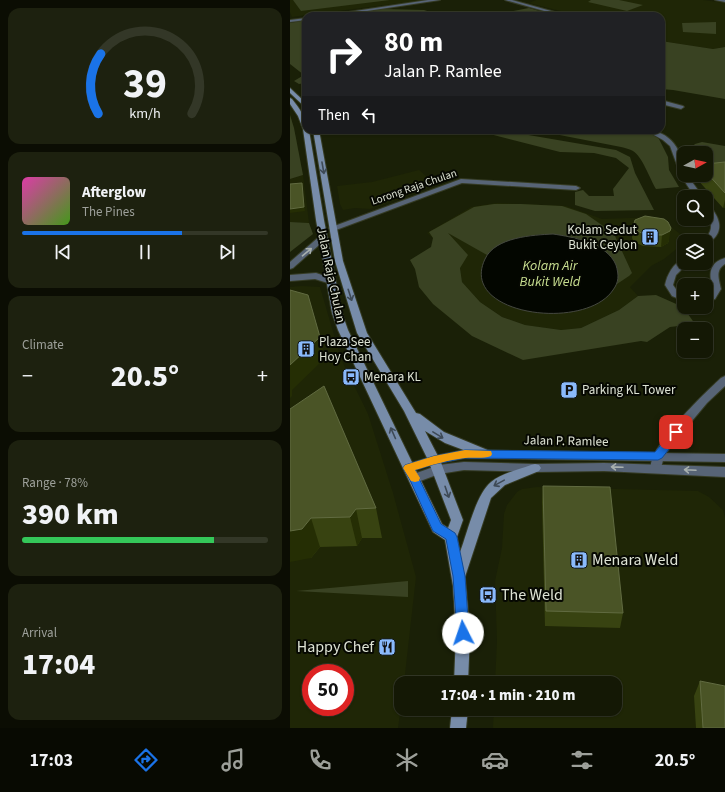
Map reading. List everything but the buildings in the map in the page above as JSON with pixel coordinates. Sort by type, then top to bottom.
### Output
[{"type":"main road","points":[[291,90],[302,102]]},
{"type":"main road","name":"Jalan Raja Chulan","points":[[290,100],[302,119]]},
{"type":"main road","name":"Jalan Raja Chulan","points":[[307,134],[323,238],[337,313],[343,330],[437,528],[451,537]]},
{"type":"main road","name":"Jalan Raja Chulan","points":[[317,134],[342,271],[362,333],[409,410],[437,465],[457,520],[451,537],[459,576],[463,633],[461,676]]},
{"type":"main road","points":[[409,410],[423,425],[442,437],[486,454]]},
{"type":"main road","points":[[459,576],[486,496],[491,487],[504,479],[535,468]]},
{"type":"main road","points":[[458,728],[459,716]]},
{"type":"street","points":[[352,12],[438,0]]},
{"type":"street","points":[[507,0],[552,12]]},
{"type":"street","points":[[717,0],[725,1]]},
{"type":"street","points":[[290,21],[302,20]]},
{"type":"street","points":[[665,103],[682,107]]},
{"type":"street","points":[[658,134],[666,137],[673,145],[679,157],[684,175],[694,190]]},
{"type":"street","name":"Lorong Raja Chulan","points":[[333,228],[461,181],[576,188]]},
{"type":"street","points":[[713,218],[716,228],[713,237]]},
{"type":"street","points":[[290,266],[323,238]]},
{"type":"street","points":[[713,295],[717,289],[714,270],[717,264],[725,261]]},
{"type":"street","points":[[677,269],[672,274],[669,285],[677,295]]},
{"type":"street","points":[[290,278],[316,276],[331,281]]},
{"type":"street","points":[[656,468],[658,456],[703,400],[725,380]]},
{"type":"street","name":"Jalan P. Ramlee","points":[[412,473],[465,454],[725,458]]},
{"type":"street","name":"Jalan P. Ramlee","points":[[437,465],[535,468],[656,468],[725,472]]},
{"type":"shaded area","points":[[290,0],[423,0],[331,12],[302,12],[302,16],[292,17],[290,12]]},
{"type":"shaded area","points":[[293,0],[390,0],[301,11]]},
{"type":"shaded area","points":[[536,0],[703,0],[725,3],[725,47],[713,49],[665,42],[665,12],[564,12],[529,3]]},
{"type":"shaded area","points":[[591,0],[619,0],[643,5],[627,11],[588,2]]},
{"type":"shaded area","points":[[529,8],[543,12],[508,12]]},
{"type":"shaded area","points":[[381,9],[424,10],[430,12],[361,12]]},
{"type":"shaded area","points":[[302,21],[302,73],[290,64],[290,23]]},
{"type":"shaded area","points":[[716,22],[716,34],[683,32],[682,23]]},
{"type":"shaded area","points":[[665,42],[713,49],[725,47],[725,99],[665,89]]},
{"type":"shaded area","points":[[302,76],[302,84],[299,84],[294,81]]},
{"type":"shaded area","points":[[290,115],[303,175],[290,179]]},
{"type":"shaded area","points":[[490,134],[522,134],[616,150],[630,157],[635,173],[654,210],[595,211],[575,205],[575,192],[583,190],[589,196],[614,196],[613,189],[629,168],[616,158],[594,153],[560,152]]},
{"type":"shaded area","points":[[554,134],[654,135],[659,139],[668,157],[669,170],[679,187],[656,189],[640,158],[633,151],[621,147]]},
{"type":"shaded area","points":[[702,142],[725,146],[725,172],[713,173],[713,146],[693,146]]},
{"type":"shaded area","points":[[419,170],[436,185],[370,209],[355,208],[343,210],[340,204],[337,186],[372,182]]},
{"type":"shaded area","points":[[303,175],[309,223],[290,222],[290,179]]},
{"type":"shaded area","points":[[497,203],[566,206],[602,219],[658,217],[680,234],[677,234],[677,249],[664,259],[651,266],[630,287],[638,296],[619,310],[581,328],[561,330],[525,325],[502,317],[480,302],[462,282],[460,268],[427,233],[471,207]]},
{"type":"shaded area","points":[[494,204],[562,206],[586,214],[615,236],[632,273],[617,284],[617,270],[612,258],[602,249],[576,238],[547,234],[530,236],[506,242],[492,250],[487,255],[448,233],[468,255],[460,268],[462,282],[480,302],[502,317],[525,325],[561,330],[581,328],[619,310],[638,296],[656,295],[677,304],[677,314],[688,314],[694,322],[677,322],[677,326],[670,327],[647,342],[641,341],[523,360],[472,336],[433,304],[419,287],[415,269],[410,260],[431,247],[433,238],[429,232],[474,207]]},
{"type":"shaded area","points":[[290,222],[309,223],[313,234],[290,252]]},
{"type":"shaded area","points":[[301,286],[320,287],[341,359],[368,414],[393,493],[416,577],[405,676],[394,676],[394,716],[400,716],[398,728],[290,728],[290,287]]},
{"type":"shaded area","name":"The Weld","points":[[537,487],[698,491],[709,497],[723,510],[725,518],[725,728],[493,728],[494,716],[622,716],[622,676],[495,676],[497,641],[495,581],[502,548],[504,514],[507,505],[517,492],[522,489]]},
{"type":"shaded area","points":[[408,581],[408,597],[296,591]]},
{"type":"water","name":"Kolam Air Bukit Weld","points":[[553,234],[589,242],[605,251],[612,257],[616,265],[618,275],[613,290],[598,303],[577,311],[553,313],[528,311],[506,304],[490,293],[482,278],[485,259],[490,252],[497,246],[515,239],[535,235]]},
{"type":"slow traffic","points":[[415,478],[409,468],[434,460],[465,454],[487,454]]},
{"type":"place","name":"Kolam Sedut Bukit Ceylon","points":[[650,237]]},
{"type":"place","name":"Plaza See Hoy Chan","points":[[306,349]]},
{"type":"place","name":"Menara KL","points":[[351,377]]},
{"type":"place","name":"Parking KL Tower","points":[[569,390]]},
{"type":"place","name":"Menara Weld","points":[[579,560]]},
{"type":"place","name":"The Weld","points":[[488,595]]},
{"type":"place","name":"Happy Chef","points":[[387,647]]},
{"type":"route","points":[[463,633],[459,576],[451,537],[437,528],[415,478],[409,468],[434,460],[465,454],[658,456],[676,432]]}]
